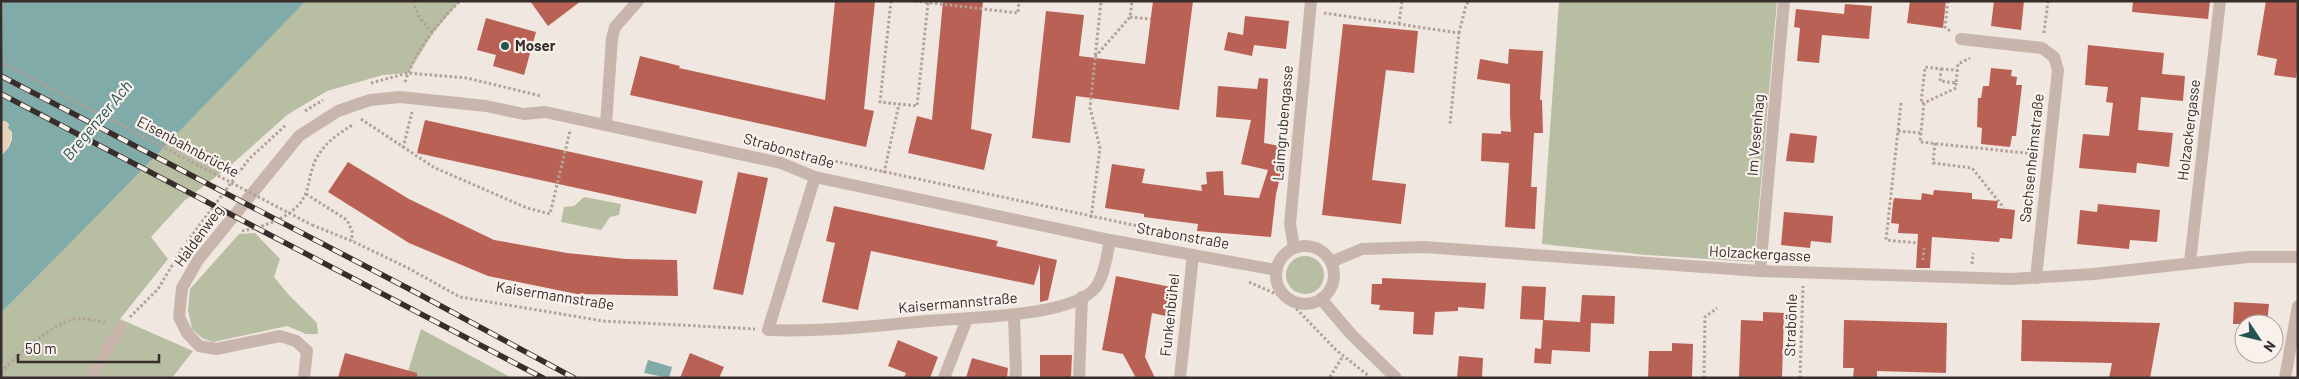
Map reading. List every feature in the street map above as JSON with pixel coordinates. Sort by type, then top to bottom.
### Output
[{"type":"street","points":[[606,125],[612,38],[615,27],[638,1]]},
{"type":"street","name":"Im Vesenhag","points":[[1760,271],[1784,1]]},
{"type":"street","name":"Holzackergasse","points":[[2190,262],[2220,1]]},
{"type":"street","name":"Laimgrubengasse","points":[[1294,247],[1290,224],[1310,6]]},
{"type":"street","points":[[1968,40],[2042,48]]},
{"type":"street","name":"Sachsenheimstraße","points":[[2036,278],[2058,70],[2054,57],[2042,48]]},
{"type":"street","name":"Strabonstraße","points":[[299,136],[338,111],[370,100],[400,97],[486,106],[524,114],[545,112],[782,163],[815,177],[1110,240],[1276,270]]},
{"type":"street","name":"Haldenweg","points":[[299,136],[198,260],[182,288],[179,317],[187,333],[199,346],[216,349],[280,336],[296,340],[307,351],[304,378]]},
{"type":"street","points":[[768,330],[815,177]]},
{"type":"street","name":"Kaisermannstraße","points":[[768,330],[811,332],[967,318],[1014,316],[1062,305],[1082,297],[1095,287],[1104,265],[1110,240]]},
{"type":"street","points":[[1312,246],[1326,255],[1331,262],[1334,270],[1332,286],[1322,299],[1304,304],[1288,299],[1278,286],[1276,270],[1282,256],[1294,247],[1312,246]]},
{"type":"street","name":"Holzackergasse","points":[[1331,262],[1362,249],[1423,247],[1760,271],[2036,278],[2094,274],[2248,257],[2298,257]]},
{"type":"street","name":"Funkenbühel","points":[[1180,378],[1193,255]]},
{"type":"street","points":[[1079,378],[1082,297]]},
{"type":"street","points":[[1322,299],[1350,334],[1396,378]]},
{"type":"street","points":[[2285,378],[2298,306]]},
{"type":"street","points":[[1014,316],[1015,378]]},
{"type":"street","points":[[944,378],[967,318]]},
{"type":"street","points":[[90,378],[121,327]]},
{"type":"path","points":[[413,1],[420,17],[433,33]]},
{"type":"path","points":[[460,1],[433,33],[408,73],[467,78],[542,96]]},
{"type":"path","points":[[891,1],[880,102],[918,106],[928,3]]},
{"type":"path","points":[[915,1],[1018,13],[1019,1]]},
{"type":"path","points":[[1089,235],[1100,148],[1090,108],[1101,1]]},
{"type":"path","points":[[1095,57],[1130,17],[1132,1]]},
{"type":"path","points":[[1399,24],[1402,1]]},
{"type":"path","points":[[1450,124],[1459,33],[1466,5],[1469,1]]},
{"type":"path","points":[[1924,103],[1956,88],[1958,64],[1967,57],[1972,58],[1968,40],[1945,27],[1948,1]]},
{"type":"path","points":[[2042,48],[2048,1]]},
{"type":"path","points":[[1310,6],[1399,24],[1459,33]]},
{"type":"path","points":[[1130,17],[1151,19]]},
{"type":"path","name":"Eisenbahnbrücke","points":[[1,62],[312,224]]},
{"type":"path","points":[[1957,70],[1925,67],[1921,103],[1924,103],[1920,142],[2049,155]]},
{"type":"path","points":[[1941,69],[1940,81],[1956,83]]},
{"type":"path","points":[[400,97],[395,111],[412,109],[403,148]]},
{"type":"path","points":[[1901,103],[1886,240],[1918,243]]},
{"type":"path","points":[[880,190],[899,104]]},
{"type":"path","points":[[219,235],[254,229],[293,212],[306,194],[311,173],[319,154],[336,135],[360,119],[369,117]]},
{"type":"path","points":[[360,119],[435,168],[527,208],[550,214],[566,151]]},
{"type":"path","points":[[1898,131],[1921,133]]},
{"type":"path","points":[[1935,143],[1933,163],[1972,168],[2004,208]]},
{"type":"path","points":[[798,153],[1172,234]]},
{"type":"path","points":[[306,194],[347,220],[352,231],[352,241]]},
{"type":"path","name":"Kaisermannstraße","points":[[312,224],[408,268],[460,297],[603,321],[768,330]]},
{"type":"path","name":"Strabönle","points":[[1800,378],[1804,272]]},
{"type":"path","points":[[1245,280],[1288,299],[1310,324],[1343,356],[1370,377],[1377,378]]},
{"type":"path","points":[[1,372],[46,333],[71,319],[94,320],[121,327],[158,288]]},
{"type":"path","points":[[1704,378],[1705,317],[1717,308]]},
{"type":"path","points":[[1330,377],[1343,356]]},
{"type":"green space","points":[[306,1],[460,1],[433,33],[408,73],[383,75],[327,91],[287,115],[230,166],[184,201],[151,237],[168,259],[120,319],[193,351],[172,378],[1,378],[1,313]]},
{"type":"green space","points":[[1559,1],[1777,1],[1754,262],[1647,255],[1542,244]]},
{"type":"green space","points":[[584,197],[621,204],[619,215],[610,217],[601,230],[561,222],[564,207],[574,206]]},
{"type":"green space","points":[[255,233],[280,259],[274,277],[317,323],[318,334],[306,334],[287,326],[213,342],[202,338],[192,329],[188,310],[190,289],[239,234]]},
{"type":"green space","points":[[1305,256],[1318,262],[1324,275],[1318,288],[1305,294],[1292,288],[1286,275],[1292,262]]},
{"type":"green space","points":[[421,329],[512,378],[406,378]]},
{"type":"sand","points":[[1,121],[5,121],[9,126],[11,139],[1,156]]},
{"type":"water","name":"Bregenzer Ach","points":[[3,1],[306,1],[1,313],[1,156],[9,147],[12,139],[12,132],[8,128],[9,124],[1,121]]},
{"type":"water","points":[[648,360],[672,367],[669,378],[644,373]]},
{"type":"building","points":[[530,1],[581,1],[548,26]]},
{"type":"building","points":[[835,1],[875,1],[864,109],[874,111],[866,147],[630,95],[640,56],[680,66],[679,68],[825,100]]},
{"type":"building","points":[[943,1],[983,1],[971,129],[992,134],[984,170],[908,153],[917,116],[932,120]]},
{"type":"building","points":[[1153,1],[1193,1],[1179,110],[1076,96],[1070,143],[1032,138],[1046,11],[1084,15],[1079,56],[1145,64]]},
{"type":"building","points":[[1910,1],[1946,1],[1943,28],[1907,23]]},
{"type":"building","points":[[1994,1],[2024,1],[2021,30],[1991,26]]},
{"type":"building","points":[[2133,1],[2210,1],[2208,19],[2132,12]]},
{"type":"building","points":[[2266,1],[2298,1],[2298,65],[2296,78],[2274,75],[2277,59],[2257,55]]},
{"type":"building","points":[[1845,4],[1872,6],[1869,39],[1822,35],[1819,63],[1797,61],[1800,28],[1794,27],[1796,9],[1844,14]]},
{"type":"building","points":[[1245,16],[1289,21],[1286,49],[1254,45],[1252,56],[1224,50],[1228,32],[1243,35]]},
{"type":"building","name":"Moser","points":[[486,18],[536,32],[524,75],[493,66],[496,55],[477,50]]},
{"type":"building","points":[[1343,24],[1418,31],[1414,73],[1386,70],[1372,180],[1406,184],[1401,224],[1322,215]]},
{"type":"building","points":[[2088,45],[2164,53],[2162,74],[2185,76],[2183,101],[2141,97],[2138,130],[2173,133],[2169,167],[2137,163],[2136,173],[2079,168],[2083,134],[2109,136],[2113,103],[2106,102],[2108,87],[2085,85]]},
{"type":"building","points":[[1509,49],[1543,51],[1540,100],[1542,100],[1543,133],[1534,133],[1531,187],[1537,187],[1535,229],[1505,227],[1509,163],[1481,161],[1482,133],[1501,134],[1501,131],[1511,132],[1510,84],[1477,79],[1480,59],[1508,64]]},
{"type":"building","points":[[1991,68],[2012,70],[2011,76],[2017,77],[2016,85],[2022,85],[2016,136],[2012,136],[2010,147],[1981,144],[1982,128],[1977,127],[1978,98],[1981,98],[1983,86],[1989,86]]},
{"type":"building","points":[[1259,78],[1268,79],[1264,143],[1280,146],[1277,165],[1283,166],[1276,194],[1271,237],[1197,231],[1198,224],[1144,217],[1144,214],[1105,208],[1112,164],[1145,169],[1142,183],[1202,191],[1201,185],[1207,184],[1206,172],[1223,171],[1224,195],[1259,198],[1268,170],[1241,164],[1251,120],[1216,117],[1218,86],[1257,89]]},
{"type":"building","points":[[425,120],[703,181],[696,214],[417,153]]},
{"type":"building","points":[[1790,133],[1817,136],[1814,163],[1786,161]]},
{"type":"building","points":[[348,162],[409,199],[494,240],[567,253],[626,259],[677,260],[678,296],[577,294],[488,276],[409,243],[328,192]]},
{"type":"building","points":[[738,172],[768,178],[743,295],[713,289]]},
{"type":"building","points":[[1934,190],[1972,193],[1972,199],[1998,201],[1997,208],[2015,210],[2012,239],[2000,238],[1999,242],[1932,237],[1930,268],[1916,268],[1918,234],[1898,233],[1899,224],[1891,223],[1894,198],[1921,200],[1922,193],[1933,195]]},
{"type":"building","points":[[2098,204],[2160,210],[2157,242],[2130,240],[2129,249],[2077,244],[2080,210],[2097,212]]},
{"type":"building","points":[[834,206],[998,241],[996,246],[1057,260],[1048,300],[1040,302],[1040,264],[1034,285],[871,251],[858,310],[822,302],[835,243],[826,241]]},
{"type":"building","points":[[1784,212],[1833,216],[1831,243],[1811,241],[1810,248],[1781,245]]},
{"type":"building","points":[[1116,276],[1171,287],[1166,316],[1152,313],[1145,357],[1155,378],[1136,378],[1123,354],[1102,350]]},
{"type":"building","points":[[1382,278],[1486,283],[1484,309],[1458,307],[1458,311],[1435,312],[1433,335],[1413,334],[1414,312],[1379,310],[1380,305],[1371,304],[1372,284],[1382,284]]},
{"type":"building","points":[[1522,286],[1546,287],[1544,320],[1520,319]]},
{"type":"building","points":[[1582,295],[1615,296],[1614,324],[1591,323],[1590,352],[1552,350],[1551,364],[1534,363],[1535,348],[1541,349],[1543,320],[1580,322]]},
{"type":"building","points":[[2234,302],[2269,304],[2268,314],[2234,314],[2233,324]]},
{"type":"building","points":[[1763,312],[1784,313],[1782,378],[1739,378],[1741,320],[1763,321]]},
{"type":"building","points":[[1844,320],[1947,323],[1946,373],[1877,371],[1877,378],[1853,378],[1854,368],[1843,368]]},
{"type":"building","points":[[2022,320],[2160,323],[2150,378],[2109,378],[2112,363],[2021,361]]},
{"type":"building","points":[[898,340],[938,357],[930,378],[904,378],[906,373],[888,366]]},
{"type":"building","points":[[1672,343],[1693,344],[1692,378],[1648,378],[1649,351],[1672,351]]},
{"type":"building","points":[[345,353],[417,373],[417,378],[338,378]]},
{"type":"building","points":[[690,353],[724,367],[719,378],[680,378]]},
{"type":"building","points":[[1040,355],[1072,355],[1071,378],[1040,378]]},
{"type":"building","points":[[1459,356],[1483,358],[1482,378],[1457,378]]},
{"type":"building","points":[[972,358],[1008,368],[1007,378],[966,378]]},
{"type":"railway","points":[[1,76],[415,292],[574,378]]},
{"type":"railway","points":[[1,94],[543,378]]},
{"type":"place","name":"Moser","points":[[505,46]]}]
